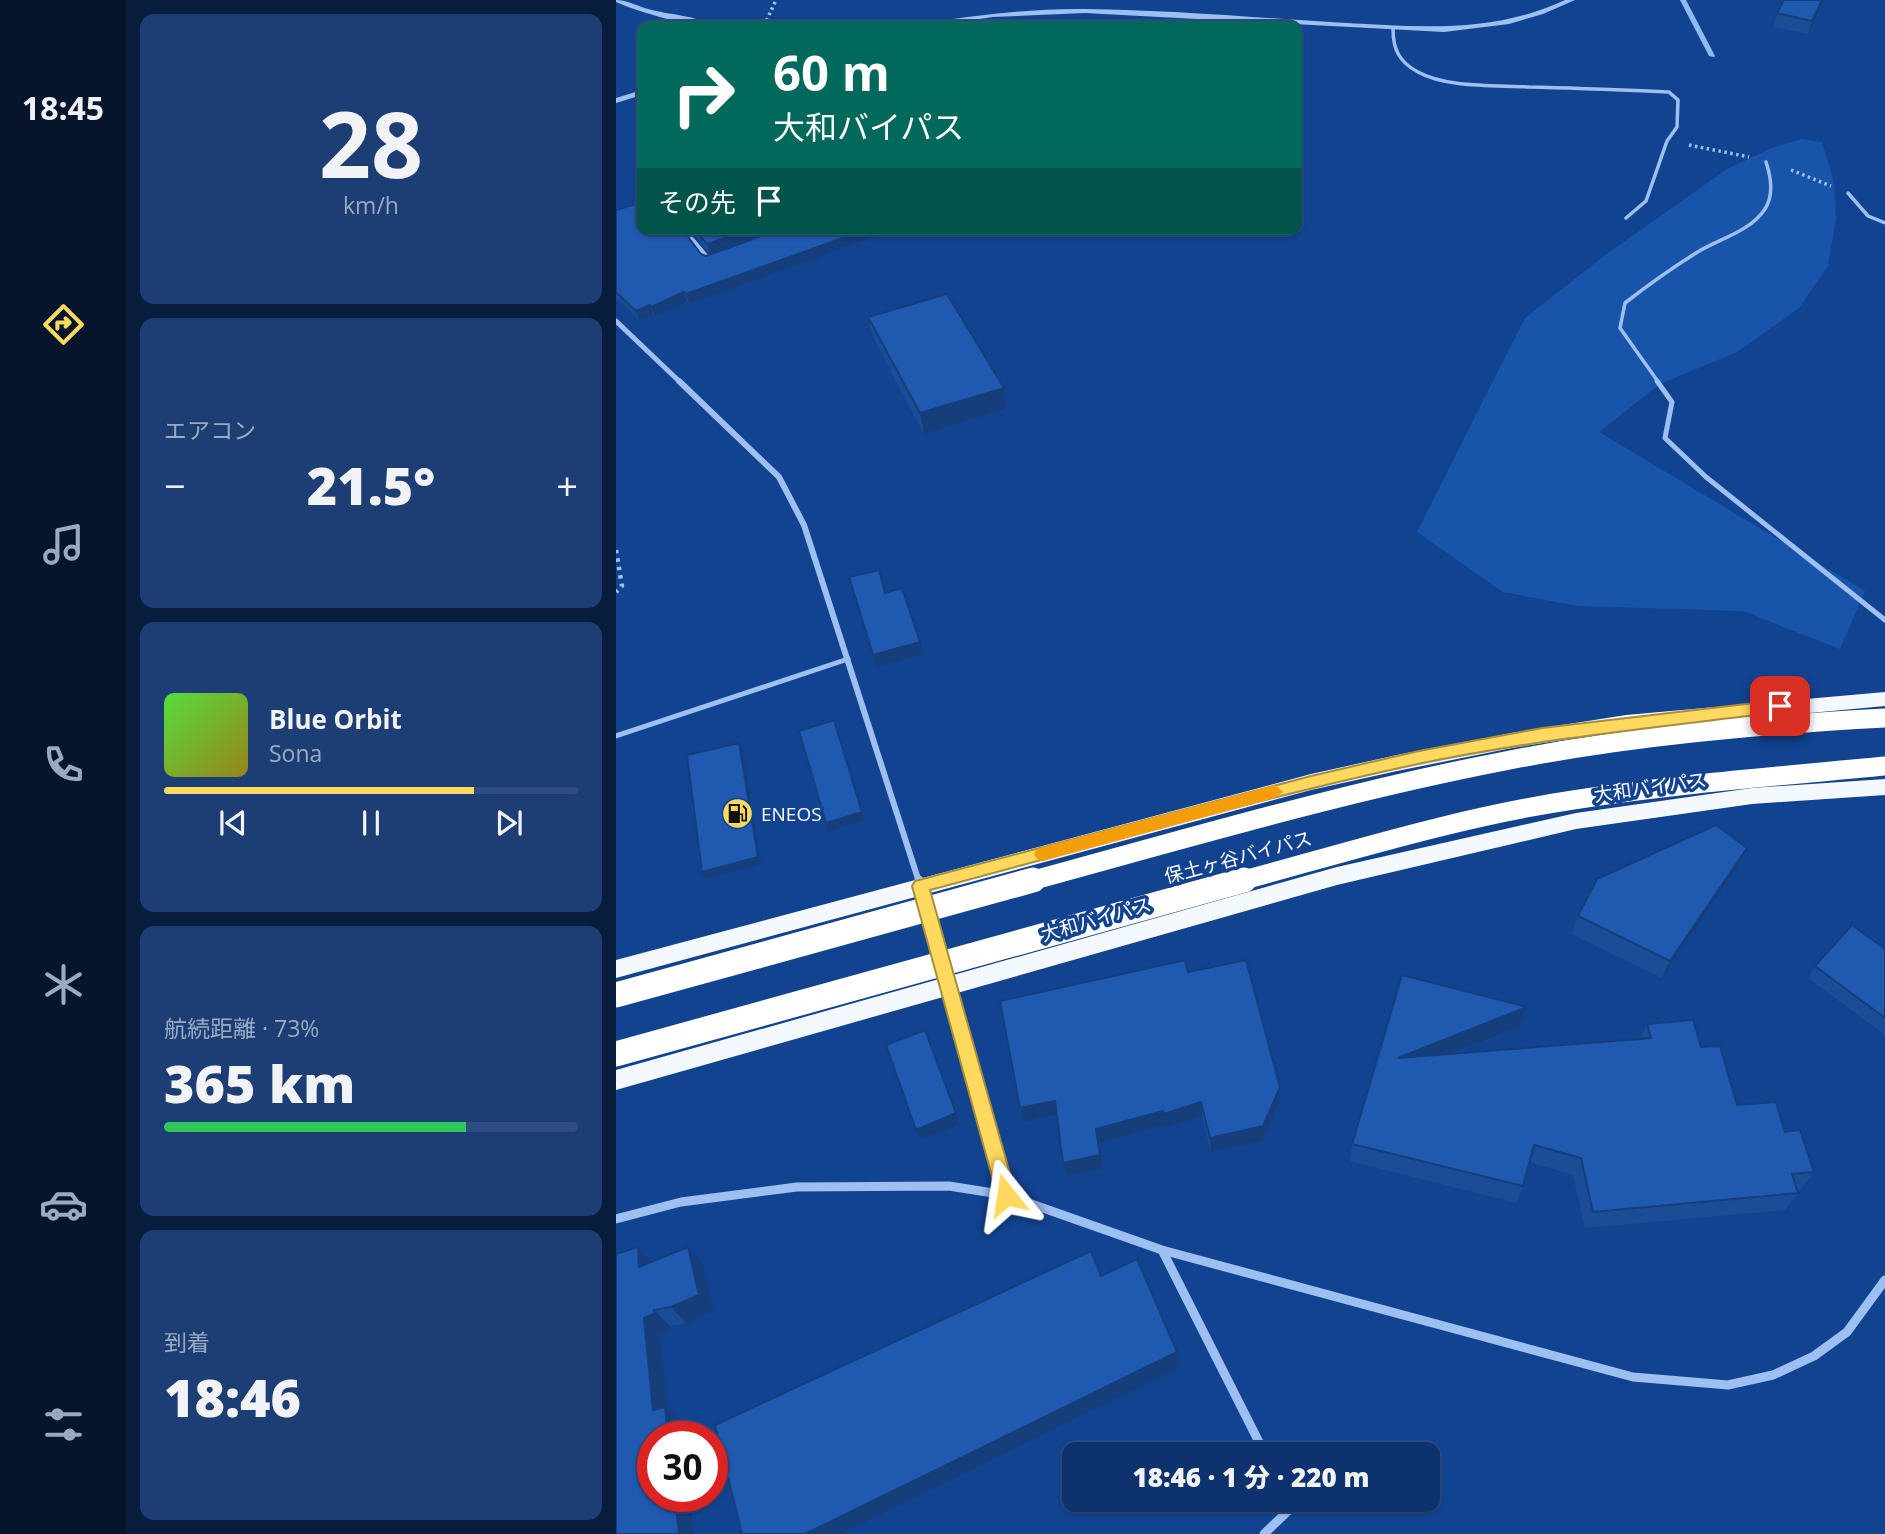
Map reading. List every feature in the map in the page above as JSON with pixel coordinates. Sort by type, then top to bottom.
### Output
[{"type":"highway","points":[[616,969],[1311,782],[1419,758],[1569,731],[1754,708],[1885,699]]},
{"type":"highway","name":"保土ヶ谷バイパス","points":[[616,995],[1136,853],[1445,773],[1552,752],[1656,738],[1756,727],[1885,718]]},
{"type":"highway","name":"保土ヶ谷バイパス","points":[[616,1055],[1036,936],[1462,822],[1571,800],[1675,786],[1885,766]]},
{"type":"highway","name":"大和バイパス","points":[[616,1080],[1337,876],[1576,821],[1752,796],[1885,786]]},
{"type":"street","points":[[618,0],[649,12],[696,21]]},
{"type":"street","points":[[1302,24],[1394,29],[1472,29],[1539,13],[1571,0]]},
{"type":"street","points":[[952,21],[993,15],[1084,11],[1256,21]]},
{"type":"street","points":[[616,101],[637,94]]},
{"type":"street","points":[[688,235],[708,260],[721,256]]},
{"type":"street","points":[[616,321],[779,477],[804,525],[950,984],[1006,1195]]},
{"type":"street","points":[[616,1219],[681,1202],[797,1187],[949,1186],[1006,1195],[1162,1250],[1633,1377],[1728,1384],[1773,1375],[1814,1356],[1847,1332],[1885,1280]]},
{"type":"street","points":[[1162,1250],[1259,1442]]},
{"type":"street","points":[[1264,1534],[1287,1512]]},
{"type":"lane","points":[[1394,29],[1393,48],[1405,63],[1419,73],[1442,80],[1487,85],[1669,92],[1678,100],[1676,127],[1667,141],[1646,201],[1626,218]]},
{"type":"lane","points":[[1766,162],[1772,179],[1766,209],[1745,228],[1660,275],[1625,303],[1620,328],[1672,402],[1665,438],[1706,477],[1885,620]]},
{"type":"lane","points":[[1848,192],[1859,208],[1877,222],[1885,223]]},
{"type":"lane","points":[[616,736],[848,659]]},
{"type":"path","points":[[766,21],[776,0]]},
{"type":"path","points":[[616,550],[622,586],[616,592]]},
{"type":"shaded area","points":[[1802,139],[1822,142],[1834,182],[1836,219],[1828,266],[1799,308],[1737,352],[1660,384],[1599,432],[1865,591],[1840,649],[1743,611],[1578,606],[1503,592],[1417,532],[1525,318],[1608,253],[1727,169],[1772,148]]},
{"type":"building","points":[[1784,0],[1822,0],[1812,21],[1777,13]]},
{"type":"building","points":[[637,204],[637,235],[687,235],[701,254],[706,256],[764,235],[851,235],[636,311],[616,292],[616,210]]},
{"type":"building","points":[[699,235],[733,235],[707,244]]},
{"type":"building","points":[[947,294],[1004,388],[920,413],[868,317]]},
{"type":"building","points":[[879,570],[885,593],[902,588],[920,642],[873,655],[849,577]]},
{"type":"building","points":[[834,720],[862,812],[826,823],[799,731]]},
{"type":"building","points":[[739,743],[758,857],[702,872],[687,755]]},
{"type":"building","points":[[1716,825],[1747,848],[1670,961],[1578,916],[1597,879]]},
{"type":"building","points":[[1852,925],[1885,949],[1885,1018],[1815,966]]},
{"type":"building","points":[[1185,960],[1188,972],[1246,960],[1280,1087],[1263,1126],[1210,1138],[1201,1102],[1164,1114],[1163,1111],[1096,1129],[1100,1155],[1063,1163],[1055,1101],[1020,1108],[1000,1001]]},
{"type":"building","points":[[1402,975],[1527,1007],[1398,1058],[1651,1038],[1647,1024],[1693,1020],[1701,1047],[1720,1046],[1737,1105],[1776,1102],[1785,1132],[1800,1130],[1814,1172],[1792,1174],[1798,1193],[1593,1212],[1581,1158],[1534,1145],[1523,1186],[1352,1144]]},
{"type":"building","points":[[925,1030],[956,1113],[916,1130],[886,1045]]},
{"type":"building","points":[[638,1247],[639,1267],[688,1247],[699,1295],[671,1307],[654,1310],[654,1314],[644,1318],[653,1410],[665,1407],[666,1421],[637,1421],[637,1512],[677,1512],[679,1534],[616,1534],[616,1254]]},
{"type":"building","points":[[1091,1251],[1101,1276],[1137,1259],[1177,1352],[805,1534],[742,1534],[728,1477],[728,1421],[724,1421]]},
{"type":"waterway","points":[[1683,0],[1712,56]]},
{"type":"slow traffic","points":[[1043,854],[1275,792]]},
{"type":"place","name":"ENEOS","points":[[738,814]]},
{"type":"route","points":[[1006,1195],[956,1007],[920,886],[1311,782],[1419,758],[1542,734],[1780,706]]}]
